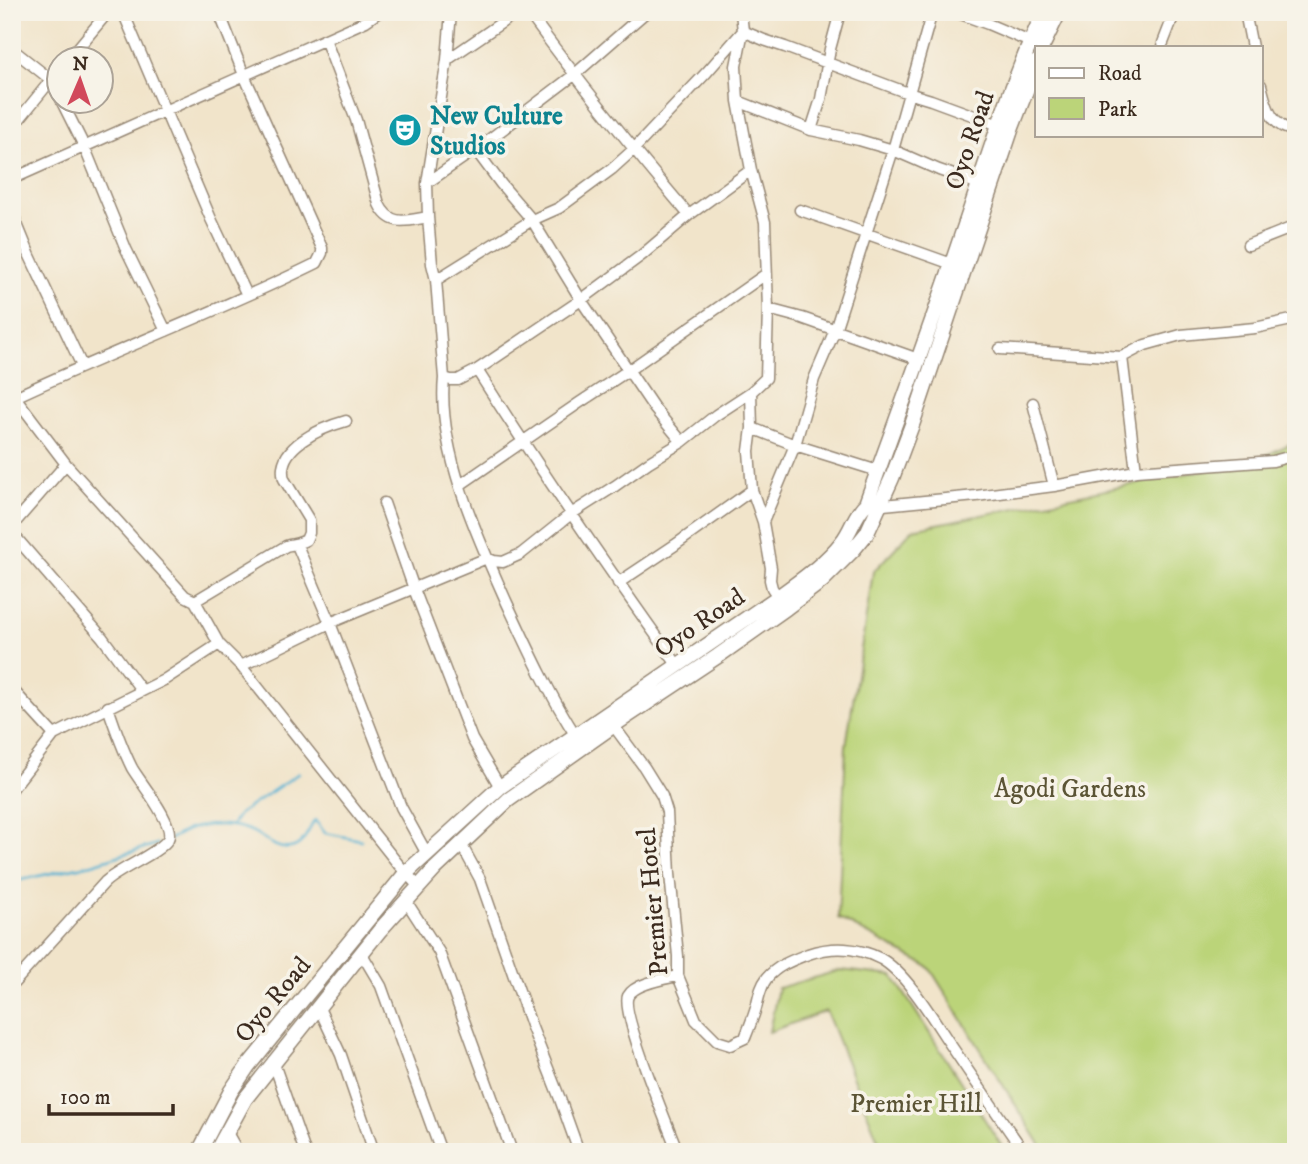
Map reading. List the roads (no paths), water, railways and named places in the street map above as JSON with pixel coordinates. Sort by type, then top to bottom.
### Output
[{"type":"main road","name":"Oyo Road","points":[[1036,45],[1044,12]]},
{"type":"main road","name":"Oyo Road","points":[[1036,45],[1059,12]]},
{"type":"main road","name":"Oyo Road","points":[[199,1152],[231,1091],[248,1066],[406,873],[500,787],[576,736],[610,720],[718,656],[822,581],[867,533],[913,422],[948,295],[952,264],[999,125],[1035,47]]},
{"type":"main road","name":"Oyo Road","points":[[216,1152],[244,1099],[273,1062],[406,901],[461,844],[508,800],[678,666],[820,565],[851,530],[860,509],[866,504],[918,359],[948,295],[1035,67]]},
{"type":"street","points":[[80,46],[108,12]]},
{"type":"street","points":[[123,12],[211,219],[247,295]]},
{"type":"street","points":[[219,12],[321,248],[322,253],[317,263],[14,395],[66,464],[185,596],[195,601],[219,644],[241,666],[419,887]]},
{"type":"street","points":[[12,179],[366,21],[379,12]]},
{"type":"street","points":[[451,12],[447,60],[427,183],[427,217],[436,279],[445,423],[454,467],[487,558],[531,657],[576,736]]},
{"type":"street","points":[[447,60],[517,12]]},
{"type":"street","points":[[528,12],[574,75],[689,215]]},
{"type":"street","points":[[427,183],[574,75],[646,12]]},
{"type":"street","points":[[241,666],[330,623],[487,558],[503,562],[521,554],[571,514],[682,442],[766,378],[768,309],[765,222],[751,170],[738,101],[736,65],[743,31],[741,12]]},
{"type":"street","points":[[811,130],[821,99],[832,38],[840,12]]},
{"type":"street","points":[[763,522],[795,445],[814,379],[835,330],[893,150],[932,12]]},
{"type":"street","points":[[955,12],[1036,45]]},
{"type":"street","points":[[1163,43],[1175,12]]},
{"type":"street","points":[[1245,12],[1252,46]]},
{"type":"street","points":[[743,31],[999,125]]},
{"type":"street","points":[[436,279],[533,220],[559,208],[612,169],[743,31]]},
{"type":"street","points":[[325,39],[356,120],[379,204],[384,213],[391,220],[427,217]]},
{"type":"street","points":[[12,49],[46,76]]},
{"type":"street","points":[[12,128],[46,84]]},
{"type":"street","points":[[1262,89],[1268,112],[1288,130],[1296,130]]},
{"type":"street","points":[[738,101],[811,130],[893,150],[979,184]]},
{"type":"street","points":[[69,116],[126,248],[166,331]]},
{"type":"street","points":[[475,149],[500,184],[533,220],[654,408],[682,442]]},
{"type":"street","points":[[444,378],[458,380],[477,370],[582,300],[689,215],[751,170]]},
{"type":"street","points":[[800,210],[952,264]]},
{"type":"street","points":[[12,212],[82,366]]},
{"type":"street","points":[[1248,245],[1296,226]]},
{"type":"street","points":[[460,485],[766,274]]},
{"type":"street","points":[[768,309],[802,318],[918,359]]},
{"type":"street","points":[[1000,349],[1122,357],[1144,345],[1181,335],[1255,328],[1296,319]]},
{"type":"street","points":[[1122,357],[1136,471]]},
{"type":"street","points":[[477,370],[571,514],[678,666]]},
{"type":"street","points":[[751,392],[752,428],[749,451],[752,490],[763,522],[771,568],[770,580],[778,597]]},
{"type":"street","points":[[1033,403],[1054,486]]},
{"type":"street","points":[[195,601],[286,546],[306,541],[309,520],[284,479],[283,461],[291,448],[298,443],[346,421]]},
{"type":"street","points":[[752,428],[795,445],[878,471]]},
{"type":"street","points":[[860,509],[1054,486],[1136,471],[1273,461],[1296,452]]},
{"type":"street","points":[[12,526],[66,464]]},
{"type":"street","points":[[618,583],[752,490]]},
{"type":"street","points":[[384,503],[472,739],[500,787]]},
{"type":"street","points":[[12,533],[102,636],[142,691]]},
{"type":"street","points":[[298,545],[401,807],[427,854]]},
{"type":"street","points":[[12,789],[54,735],[164,680],[219,644]]},
{"type":"street","points":[[12,690],[54,735]]},
{"type":"street","points":[[12,985],[114,873],[165,842],[170,831],[132,768],[108,707]]},
{"type":"street","name":"Premier Hotel","points":[[610,720],[644,767],[662,796],[667,811],[678,976],[696,1020],[717,1041],[730,1045],[746,1038],[766,979],[782,965],[819,950],[837,948],[853,949],[882,960],[901,975],[932,1016],[1024,1152]]},
{"type":"street","points":[[461,844],[488,898],[531,1025],[579,1152]]},
{"type":"street","points":[[406,901],[439,952],[512,1152]]},
{"type":"street","points":[[362,954],[381,986],[441,1152]]},
{"type":"street","points":[[678,976],[635,989],[626,1000],[635,1039],[678,1152]]},
{"type":"street","points":[[319,1008],[341,1055],[374,1152]]},
{"type":"street","points":[[273,1062],[305,1152]]},
{"type":"street","points":[[226,1131],[238,1152]]},
{"type":"waterway","points":[[231,826],[239,814],[299,773]]},
{"type":"waterway","points":[[170,839],[190,829],[222,825],[240,827],[276,846],[290,848],[302,841],[315,820],[325,833],[361,840]]},
{"type":"waterway","points":[[12,882],[92,864],[157,844]]},
{"type":"place","name":"New Culture Studios","points":[[405,130]]},
{"type":"park label","name":"Agodi Gardens","points":[[1070,788]]},
{"type":"park label","name":"Premier Hill","points":[[916,1103]]}]
